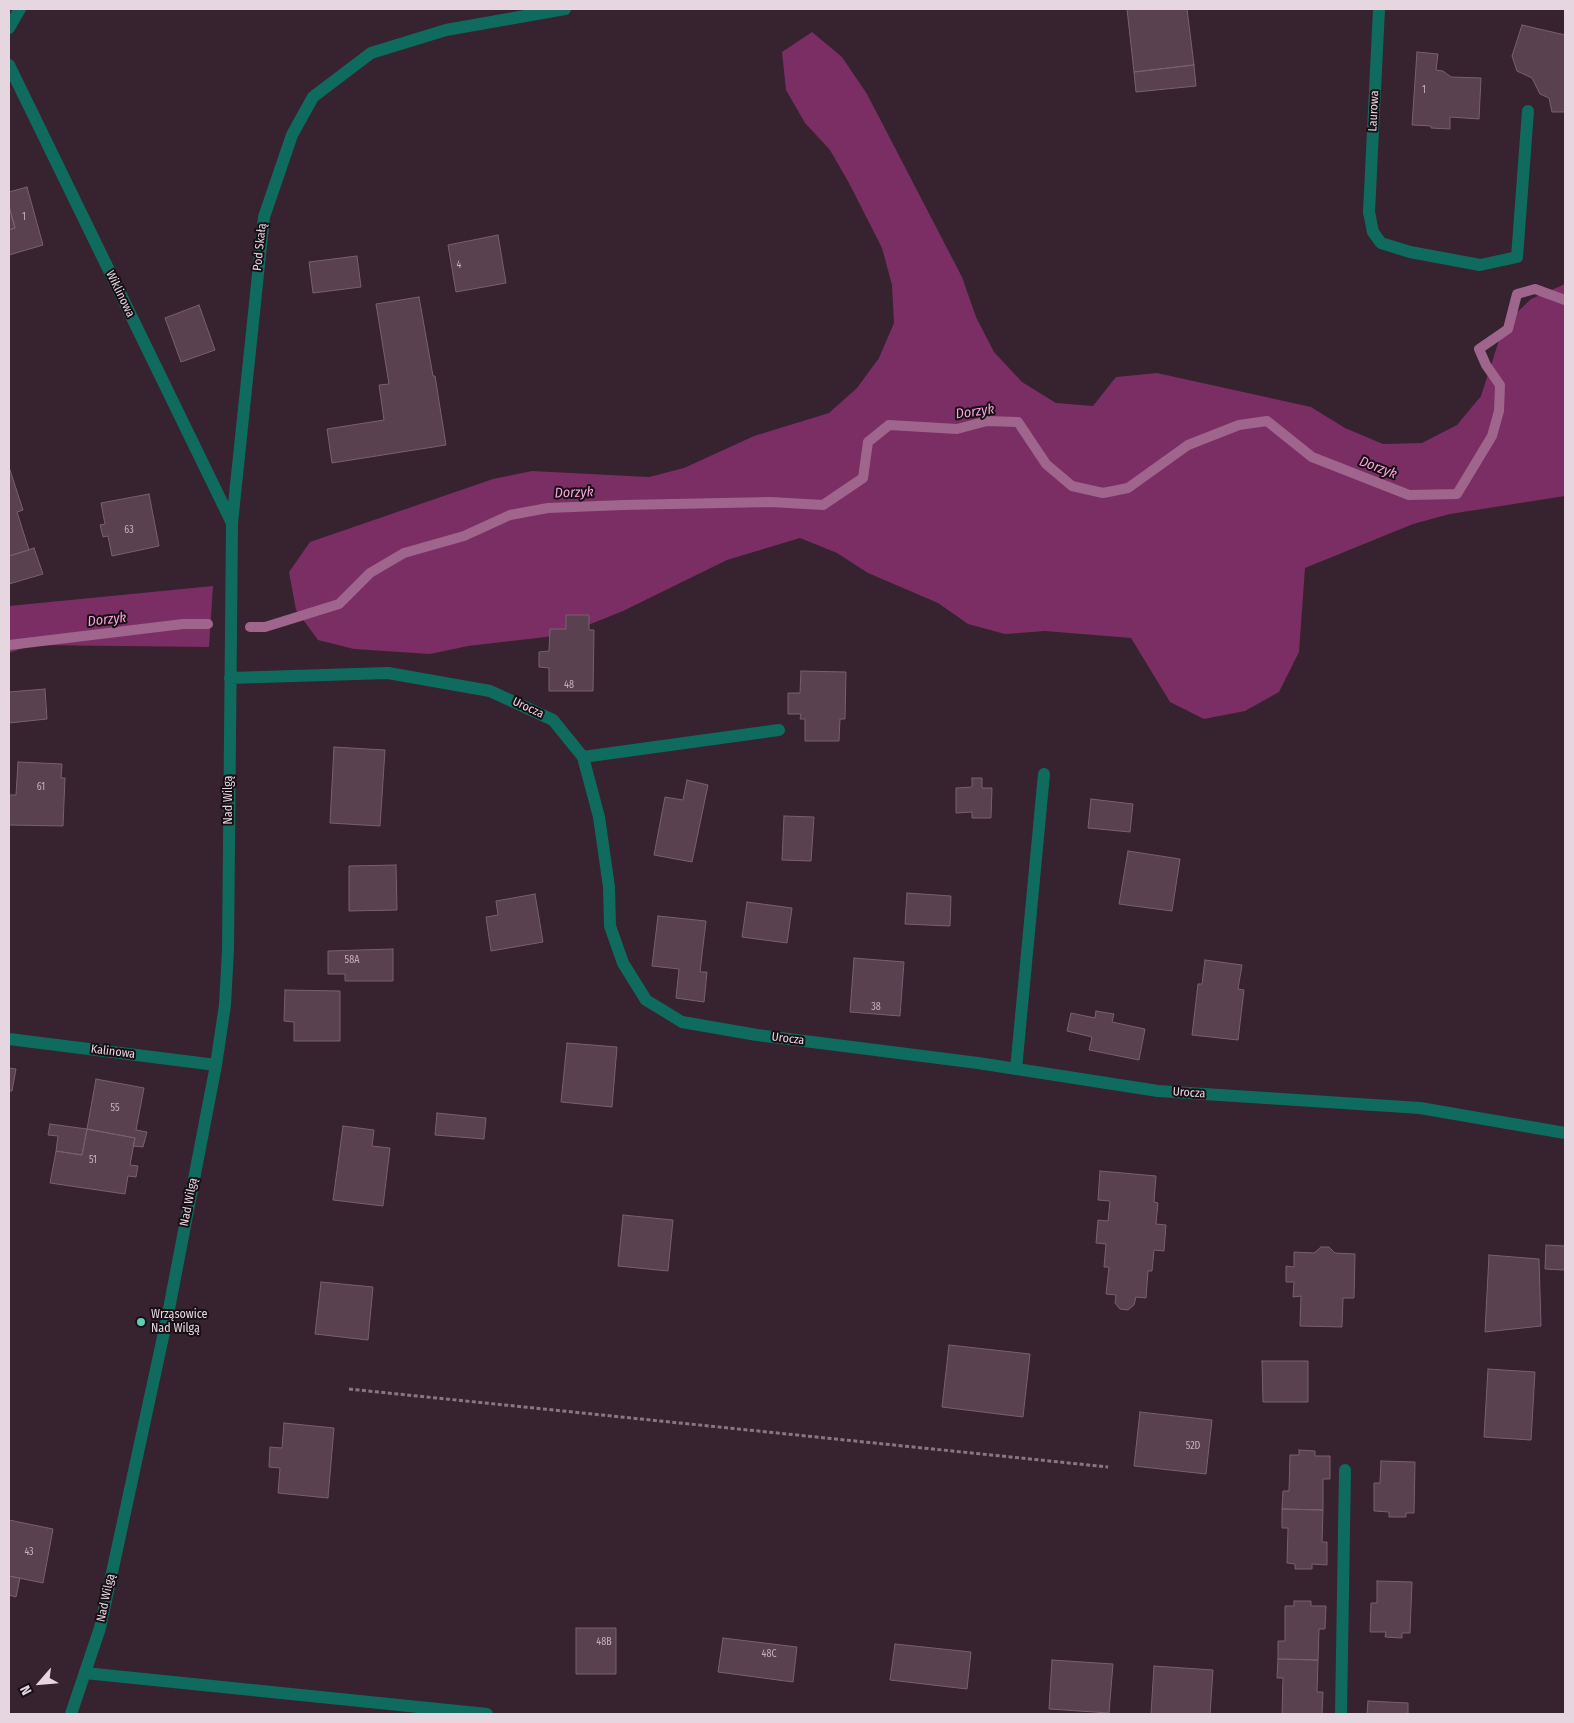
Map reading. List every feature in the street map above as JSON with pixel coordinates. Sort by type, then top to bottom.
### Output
[{"type":"street","points":[[9,28],[20,9]]},
{"type":"street","name":"Pod Skałą","points":[[230,678],[232,523],[264,217],[292,136],[313,97],[372,53],[446,30],[565,9]]},
{"type":"street","name":"Laurowa","points":[[1379,9],[1369,212],[1373,232],[1382,243],[1410,252],[1480,265],[1517,257],[1528,112]]},
{"type":"street","name":"Wiklinowa","points":[[9,65],[232,523]]},
{"type":"street","name":"Urocza","points":[[230,678],[388,673],[490,691],[553,720],[583,757],[599,817],[609,887],[610,926],[623,963],[646,1000],[682,1022],[757,1035],[1016,1069],[1158,1091],[1420,1108],[1565,1133]]},
{"type":"street","name":"Nad Wilgą","points":[[71,1714],[102,1619],[168,1314],[216,1065],[225,1005],[228,950],[230,678]]},
{"type":"street","points":[[583,757],[778,730]]},
{"type":"street","points":[[1016,1069],[1044,774]]},
{"type":"street","name":"Kalinowa","points":[[9,1039],[216,1065]]},
{"type":"street","points":[[1340,1714],[1345,1470]]},
{"type":"street","points":[[84,1673],[487,1714]]},
{"type":"path","points":[[350,1389],[1108,1467]]},
{"type":"shaded area","points":[[812,32],[842,57],[867,94],[962,277],[976,317],[994,352],[1022,382],[1056,403],[1093,406],[1116,377],[1157,373],[1311,407],[1345,428],[1383,444],[1422,443],[1457,425],[1481,396],[1504,325],[1531,299],[1565,284],[1565,496],[1450,514],[1413,524],[1305,568],[1299,652],[1279,692],[1245,711],[1204,719],[1170,702],[1131,638],[1045,631],[1005,634],[968,624],[938,603],[868,573],[837,553],[800,538],[727,560],[623,611],[583,627],[546,637],[468,646],[430,654],[354,649],[318,640],[296,610],[289,572],[310,542],[493,479],[532,471],[649,477],[684,468],[754,436],[829,413],[857,388],[879,358],[894,323],[892,285],[882,248],[849,183],[830,150],[805,123],[786,90],[782,52]]},
{"type":"shaded area","points":[[213,586],[209,647],[33,645],[9,653],[9,606]]},
{"type":"building","points":[[1127,9],[1187,9],[1194,65],[1134,72]]},
{"type":"building","points":[[1522,25],[1565,35],[1565,112],[1552,112],[1549,98],[1540,94],[1532,78],[1517,71],[1512,56]]},
{"type":"building","points":[[1417,52],[1438,54],[1436,70],[1443,71],[1451,77],[1481,78],[1479,119],[1450,117],[1450,129],[1412,125]]},
{"type":"building","points":[[1194,65],[1196,86],[1136,92],[1134,72]]},
{"type":"building","points":[[27,187],[43,245],[9,255],[9,230],[15,228],[9,206],[9,192]]},
{"type":"building","points":[[9,206],[15,228],[9,230]]},
{"type":"building","points":[[498,235],[506,283],[456,292],[448,245]]},
{"type":"building","points":[[357,256],[361,287],[313,293],[309,262]]},
{"type":"building","points":[[419,297],[433,376],[435,376],[446,445],[332,463],[327,429],[384,420],[379,385],[389,384],[376,304]]},
{"type":"building","points":[[199,305],[215,350],[181,362],[165,318]]},
{"type":"building","points":[[9,467],[23,510],[17,512],[29,550],[9,556]]},
{"type":"building","points":[[149,494],[159,546],[112,556],[108,536],[103,537],[100,525],[105,524],[101,503]]},
{"type":"building","points":[[34,548],[43,574],[9,584],[9,556]]},
{"type":"building","points":[[566,615],[589,615],[589,630],[594,630],[593,691],[549,691],[549,668],[539,667],[539,652],[549,651],[550,629],[566,629]]},
{"type":"building","points":[[801,671],[846,672],[845,719],[840,719],[839,741],[805,741],[805,719],[800,719],[801,714],[788,714],[788,693],[800,693]]},
{"type":"building","points":[[45,689],[47,719],[9,723],[9,692]]},
{"type":"building","points":[[334,747],[385,750],[380,826],[330,823]]},
{"type":"building","points":[[18,762],[62,764],[61,778],[65,778],[63,826],[9,825],[9,795],[16,795]]},
{"type":"building","points":[[972,778],[982,778],[982,788],[992,788],[991,818],[972,818],[972,812],[956,813],[956,788],[972,787]]},
{"type":"building","points":[[687,780],[708,785],[692,862],[654,855],[665,797],[683,800]]},
{"type":"building","points":[[1091,799],[1133,804],[1130,832],[1088,828]]},
{"type":"building","points":[[784,816],[814,817],[811,861],[782,860]]},
{"type":"building","points":[[1128,851],[1180,859],[1172,911],[1119,904]]},
{"type":"building","points":[[396,865],[397,910],[349,911],[349,866]]},
{"type":"building","points":[[907,893],[951,896],[950,926],[905,924]]},
{"type":"building","points":[[535,894],[543,942],[491,951],[486,917],[498,915],[496,901]]},
{"type":"building","points":[[747,902],[792,908],[787,943],[742,937]]},
{"type":"building","points":[[658,916],[706,921],[700,972],[707,972],[704,1002],[676,998],[679,969],[652,966]]},
{"type":"building","points":[[393,949],[393,981],[345,981],[345,974],[328,974],[328,951]]},
{"type":"building","points":[[854,958],[904,962],[900,1016],[850,1012]]},
{"type":"building","points":[[1205,960],[1242,965],[1238,989],[1244,990],[1238,1040],[1192,1035],[1198,984],[1202,984]]},
{"type":"building","points":[[285,990],[340,991],[340,1041],[294,1041],[294,1022],[284,1021]]},
{"type":"building","points":[[1096,1011],[1114,1014],[1112,1022],[1145,1029],[1139,1060],[1089,1050],[1092,1037],[1067,1031],[1071,1013],[1095,1018]]},
{"type":"building","points":[[567,1043],[617,1047],[612,1107],[561,1102]]},
{"type":"building","points":[[9,1068],[16,1069],[12,1091],[9,1091]]},
{"type":"building","points":[[96,1079],[144,1088],[136,1130],[147,1132],[143,1147],[133,1146],[135,1138],[87,1129]]},
{"type":"building","points":[[437,1113],[486,1118],[484,1139],[435,1135]]},
{"type":"building","points":[[50,1124],[87,1129],[82,1155],[56,1151],[58,1136],[48,1135]]},
{"type":"building","points":[[343,1126],[374,1130],[372,1146],[390,1148],[383,1206],[333,1200]]},
{"type":"building","points":[[87,1129],[135,1138],[130,1165],[138,1166],[136,1177],[128,1176],[125,1194],[50,1183],[56,1151],[82,1155]]},
{"type":"building","points":[[1100,1171],[1156,1176],[1154,1202],[1158,1203],[1156,1224],[1166,1225],[1164,1251],[1154,1250],[1152,1271],[1148,1271],[1146,1298],[1136,1297],[1134,1305],[1128,1310],[1120,1309],[1115,1303],[1116,1295],[1106,1294],[1109,1267],[1104,1267],[1106,1244],[1096,1243],[1098,1220],[1108,1221],[1110,1201],[1098,1200]]},
{"type":"building","points":[[623,1215],[673,1220],[668,1271],[618,1266]]},
{"type":"building","points":[[1546,1245],[1565,1246],[1565,1270],[1545,1269]]},
{"type":"building","points":[[1321,1247],[1329,1247],[1335,1253],[1355,1254],[1354,1298],[1343,1298],[1342,1327],[1300,1326],[1301,1296],[1293,1297],[1294,1282],[1286,1282],[1286,1266],[1294,1267],[1294,1252],[1314,1253]]},
{"type":"building","points":[[1489,1255],[1539,1259],[1541,1326],[1485,1332]]},
{"type":"building","points":[[321,1282],[373,1287],[368,1340],[315,1334]]},
{"type":"building","points":[[949,1345],[1030,1354],[1023,1417],[942,1407]]},
{"type":"building","points":[[1262,1361],[1308,1361],[1308,1402],[1263,1402]]},
{"type":"building","points":[[1488,1369],[1535,1372],[1531,1440],[1484,1437]]},
{"type":"building","points":[[1140,1412],[1212,1420],[1206,1474],[1134,1466]]},
{"type":"building","points":[[284,1423],[334,1428],[328,1498],[278,1493],[280,1468],[269,1467],[270,1447],[282,1448]]},
{"type":"building","points":[[1299,1450],[1315,1451],[1315,1456],[1330,1456],[1330,1479],[1323,1479],[1323,1510],[1282,1509],[1283,1491],[1289,1491],[1290,1455],[1299,1455]]},
{"type":"building","points":[[1381,1461],[1415,1462],[1414,1513],[1406,1513],[1406,1517],[1389,1517],[1389,1512],[1374,1511],[1374,1483],[1380,1483]]},
{"type":"building","points":[[1282,1509],[1323,1510],[1322,1542],[1327,1542],[1327,1565],[1312,1564],[1312,1569],[1295,1569],[1295,1564],[1287,1563],[1288,1528],[1282,1528]]},
{"type":"building","points":[[9,1520],[53,1529],[43,1583],[9,1576]]},
{"type":"building","points":[[9,1576],[20,1578],[16,1597],[9,1595]]},
{"type":"building","points":[[1377,1581],[1412,1582],[1410,1633],[1402,1633],[1402,1638],[1385,1637],[1386,1632],[1370,1632],[1371,1603],[1377,1603]]},
{"type":"building","points":[[1294,1601],[1311,1601],[1311,1606],[1326,1606],[1325,1629],[1319,1629],[1318,1660],[1278,1659],[1278,1641],[1285,1641],[1285,1606],[1294,1606]]},
{"type":"building","points":[[576,1628],[616,1628],[616,1674],[576,1674]]},
{"type":"building","points":[[723,1638],[797,1647],[793,1682],[718,1672]]},
{"type":"building","points":[[895,1644],[971,1652],[967,1689],[890,1680]]},
{"type":"building","points":[[1278,1659],[1318,1660],[1317,1692],[1323,1692],[1322,1714],[1282,1714],[1283,1678],[1277,1678]]},
{"type":"building","points":[[1052,1660],[1113,1664],[1109,1713],[1049,1709]]},
{"type":"building","points":[[1154,1666],[1213,1670],[1210,1714],[1151,1714]]},
{"type":"building","points":[[1368,1701],[1408,1703],[1408,1714],[1367,1714]]},
{"type":"waterway","name":"Dorzyk","points":[[250,627],[265,627],[339,604],[370,573],[404,553],[464,536],[510,515],[548,508],[623,505],[771,502],[823,505],[863,478],[868,442],[889,425],[957,429],[987,421],[1018,422],[1046,464],[1072,486],[1103,493],[1128,488],[1188,445],[1239,425],[1267,421],[1312,457],[1409,495],[1457,494],[1492,436],[1499,411],[1500,385],[1486,365],[1479,349],[1508,329],[1517,294],[1535,289],[1565,300]]},
{"type":"waterway","name":"Dorzyk","points":[[9,645],[183,624],[208,624]]},
{"type":"place","name":"Wrząsowice Nad Wilgą","points":[[141,1322]]}]
